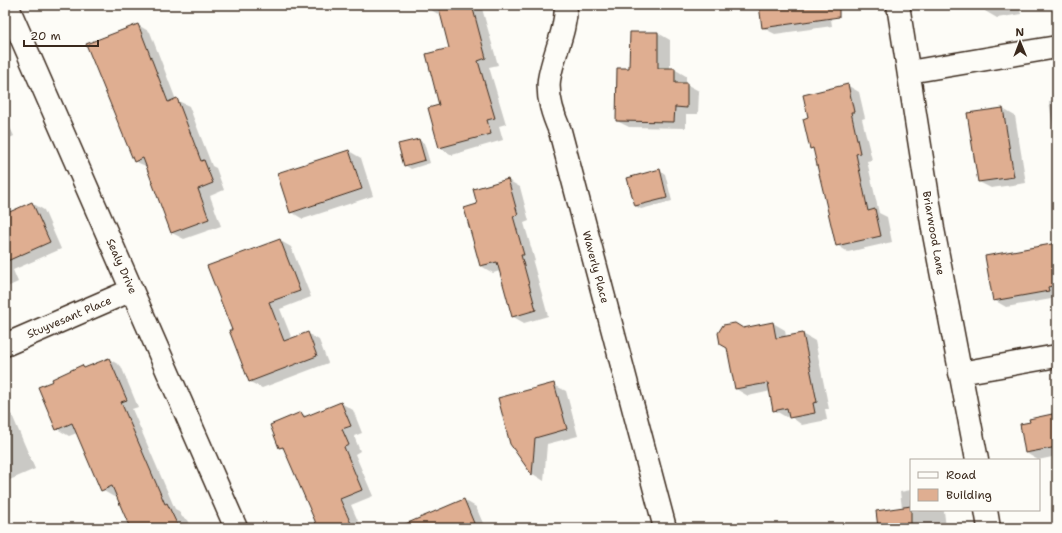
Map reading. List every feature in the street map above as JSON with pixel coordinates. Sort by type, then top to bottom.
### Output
[{"type":"street","name":"Sealy Drive","points":[[7,5],[236,528]]},
{"type":"street","name":"Waverly Place","points":[[566,5],[566,18],[549,81],[551,109],[562,139],[665,528]]},
{"type":"street","name":"Briarwood Lane","points":[[898,5],[933,229],[977,459]]},
{"type":"street","points":[[909,72],[1057,47]]},
{"type":"street","name":"Stuyvesant Place","points":[[5,345],[132,290]]},
{"type":"street","points":[[960,373],[1057,356]]},
{"type":"street","points":[[986,511],[989,528]]},
{"type":"building","points":[[438,5],[472,5],[486,58],[478,61],[495,118],[487,120],[491,134],[439,148],[428,108],[439,105],[426,54],[449,48]]},
{"type":"building","points":[[759,5],[839,5],[839,17],[762,28]]},
{"type":"building","points":[[138,24],[168,102],[177,98],[201,161],[204,160],[213,183],[198,189],[209,219],[171,233],[143,158],[134,162],[86,44]]},
{"type":"building","points":[[630,32],[658,32],[658,68],[675,68],[675,83],[687,83],[687,108],[675,107],[674,122],[616,121],[617,68],[629,68]]},
{"type":"building","points":[[848,84],[854,112],[851,112],[860,153],[856,154],[868,211],[875,209],[881,236],[836,246],[813,148],[810,149],[803,119],[808,117],[803,95]]},
{"type":"building","points":[[1003,108],[1014,177],[978,182],[967,113]]},
{"type":"building","points":[[419,139],[425,160],[404,166],[398,144]]},
{"type":"building","points":[[349,150],[362,189],[290,213],[277,173]]},
{"type":"building","points":[[660,169],[667,198],[635,206],[627,178]]},
{"type":"building","points":[[508,179],[518,215],[513,216],[524,255],[521,255],[536,310],[512,317],[497,262],[480,266],[464,208],[477,204],[473,189]]},
{"type":"building","points":[[32,202],[50,242],[5,262],[5,214]]},
{"type":"building","points":[[280,239],[300,291],[269,302],[284,341],[308,332],[317,356],[249,382],[229,330],[232,330],[207,266]]},
{"type":"building","points":[[1057,243],[1057,285],[1048,287],[1049,291],[993,301],[985,256]]},
{"type":"building","points":[[773,322],[776,338],[803,333],[817,402],[813,403],[815,413],[789,418],[787,408],[773,411],[768,383],[735,389],[727,348],[720,344],[718,333],[723,325],[735,323],[743,328]]},
{"type":"building","points":[[109,358],[127,400],[121,402],[165,504],[167,503],[179,528],[130,528],[112,486],[101,491],[72,423],[56,430],[38,387],[53,381],[52,379],[82,365],[84,368]]},
{"type":"building","points":[[554,383],[567,429],[535,438],[532,475],[510,444],[498,398]]},
{"type":"building","points":[[341,402],[351,426],[342,429],[349,445],[344,447],[362,490],[340,499],[353,528],[318,528],[283,447],[279,448],[270,425],[301,412],[304,417]]},
{"type":"building","points":[[1057,413],[1057,447],[1025,453],[1020,424],[1030,422],[1029,419]]},
{"type":"building","points":[[464,499],[476,528],[396,528]]},
{"type":"building","points":[[910,506],[911,528],[878,528],[876,511]]}]
